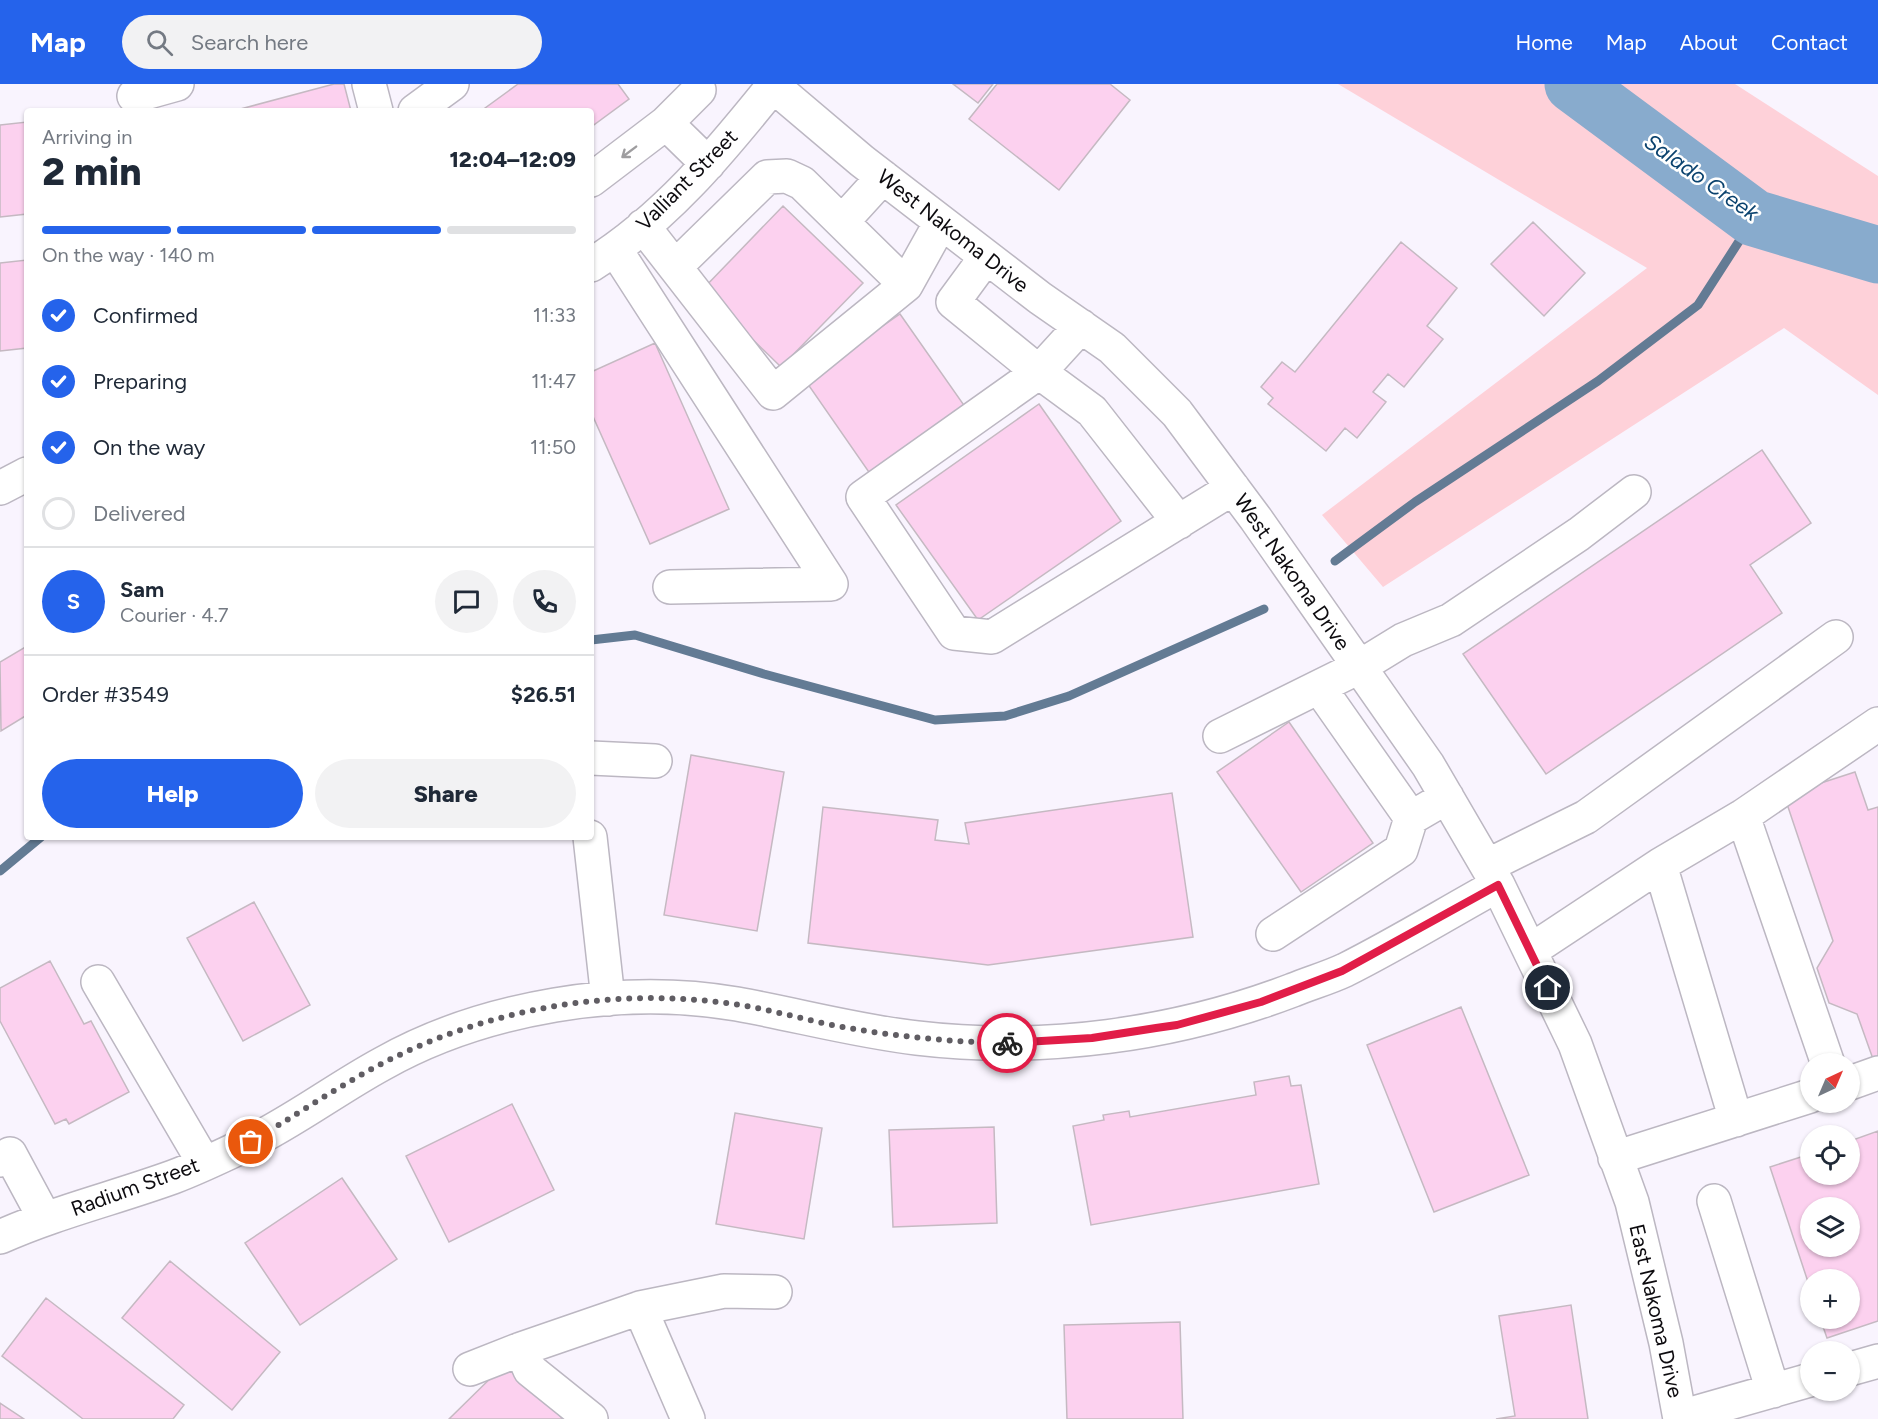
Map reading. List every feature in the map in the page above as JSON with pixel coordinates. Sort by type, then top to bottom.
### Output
[{"type":"street","points":[[134,96],[177,84]]},
{"type":"street","points":[[369,84],[375,108]]},
{"type":"street","points":[[419,108],[452,84]]},
{"type":"street","name":"Valliant Street","points":[[603,257],[662,211],[708,164],[772,85]]},
{"type":"street","name":"West Nakoma Drive","points":[[772,85],[883,177],[986,257],[1112,348],[1177,413],[1233,488],[1428,765],[1447,797],[1492,876],[1575,1044],[1632,1202]]},
{"type":"street","points":[[594,178],[666,123],[699,90]]},
{"type":"street","points":[[666,123],[708,164]]},
{"type":"street","points":[[675,267],[766,177],[787,176],[802,183],[906,285]]},
{"type":"street","points":[[842,222],[883,177]]},
{"type":"street","points":[[643,226],[773,393],[906,285],[941,222]]},
{"type":"street","points":[[603,257],[831,584],[670,587]]},
{"type":"street","points":[[986,257],[953,302],[1039,372],[1092,411],[1179,522]]},
{"type":"street","points":[[1081,326],[1039,372],[863,497],[954,633],[992,636],[1233,488]]},
{"type":"street","points":[[0,488],[24,476]]},
{"type":"street","points":[[1220,736],[1359,667],[1403,640],[1451,620],[1579,534],[1634,492]]},
{"type":"street","name":"Radium Street","points":[[0,1237],[45,1219],[177,1176],[251,1142],[386,1062],[440,1036],[507,1016],[556,1005],[608,999],[675,998],[735,1004],[833,1025],[919,1039],[1005,1043],[1092,1038],[1177,1025],[1261,1002],[1342,971],[1586,817],[1836,637]]},
{"type":"street","points":[[1319,687],[1411,818]]},
{"type":"street","points":[[1530,951],[1660,865],[1743,816],[1878,724]]},
{"type":"street","points":[[594,758],[656,761]]},
{"type":"street","points":[[1273,934],[1401,850],[1411,818],[1447,797]]},
{"type":"street","points":[[1743,816],[1824,1053]]},
{"type":"street","points":[[590,840],[608,999]]},
{"type":"street","points":[[1660,865],[1736,1119]]},
{"type":"street","points":[[98,982],[204,1163]]},
{"type":"street","points":[[1860,1079],[1878,1073]]},
{"type":"street","points":[[1615,1158],[1800,1099]]},
{"type":"street","points":[[3,1149],[45,1219]]},
{"type":"street","points":[[1714,1201],[1773,1391]]},
{"type":"street","name":"East Nakoma Drive","points":[[1632,1202],[1666,1343],[1680,1418]]},
{"type":"street","points":[[470,1369],[640,1308],[724,1291],[775,1292]]},
{"type":"street","points":[[640,1308],[688,1419]]},
{"type":"street","points":[[521,1349],[530,1370],[591,1419]]},
{"type":"street","points":[[1860,1366],[1878,1361]]},
{"type":"street","points":[[1680,1418],[1800,1383]]},
{"type":"shaded area","points":[[1338,84],[1735,84],[1878,176],[1878,395],[1784,328],[1383,587],[1322,515],[1647,268]]},
{"type":"building","points":[[334,84],[344,84],[350,108],[244,108]]},
{"type":"building","points":[[518,84],[618,84],[629,99],[594,125],[594,108],[485,108]]},
{"type":"building","points":[[953,84],[993,84],[978,103]]},
{"type":"building","points":[[997,84],[1110,84],[1130,100],[1059,190],[969,119]]},
{"type":"building","points":[[24,122],[24,214],[0,217],[0,125]]},
{"type":"building","points":[[783,206],[863,283],[781,367],[702,290]]},
{"type":"building","points":[[1533,222],[1585,273],[1544,316],[1491,264]]},
{"type":"building","points":[[1401,242],[1457,288],[1427,326],[1443,339],[1404,387],[1388,374],[1373,392],[1386,402],[1357,438],[1345,428],[1326,451],[1268,404],[1273,398],[1261,387],[1282,362],[1295,372]]},
{"type":"building","points":[[24,260],[24,348],[0,351],[0,263]]},
{"type":"building","points":[[900,314],[968,411],[873,478],[805,380]]},
{"type":"building","points":[[655,343],[729,509],[650,544],[594,419],[594,371]]},
{"type":"building","points":[[1039,404],[1121,521],[978,620],[896,505]]},
{"type":"building","points":[[1762,450],[1811,523],[1750,565],[1782,613],[1546,774],[1463,654]]},
{"type":"building","points":[[24,648],[24,717],[1,731],[0,662]]},
{"type":"building","points":[[1289,722],[1373,843],[1301,892],[1217,772]]},
{"type":"building","points":[[691,755],[784,772],[757,931],[664,915]]},
{"type":"building","points":[[1855,772],[1868,810],[1878,807],[1878,1057],[1873,1059],[1857,1014],[1829,1003],[1817,968],[1833,941],[1784,795]]},
{"type":"building","points":[[1172,793],[1193,937],[988,965],[808,943],[823,807],[938,820],[935,840],[969,844],[965,823]]},
{"type":"building","points":[[254,902],[310,1005],[243,1041],[187,938]]},
{"type":"building","points":[[50,961],[84,1024],[91,1021],[129,1092],[69,1124],[66,1119],[55,1124],[0,1021],[0,988]]},
{"type":"building","points":[[1461,1007],[1529,1175],[1434,1212],[1367,1045]]},
{"type":"building","points":[[1289,1076],[1291,1086],[1301,1085],[1319,1184],[1091,1225],[1073,1126],[1104,1120],[1103,1115],[1129,1111],[1130,1117],[1256,1095],[1254,1082]]},
{"type":"building","points":[[512,1104],[554,1190],[449,1242],[406,1156]]},
{"type":"building","points":[[735,1113],[822,1128],[804,1239],[716,1224]]},
{"type":"building","points":[[994,1127],[997,1223],[893,1227],[889,1130]]},
{"type":"building","points":[[1878,1131],[1878,1321],[1860,1327],[1860,1269],[1804,1269],[1770,1167],[1800,1157],[1800,1185],[1860,1185],[1860,1137]]},
{"type":"building","points":[[342,1178],[397,1259],[300,1325],[245,1243]]},
{"type":"building","points":[[170,1261],[280,1352],[232,1410],[122,1318]]},
{"type":"building","points":[[46,1298],[184,1405],[173,1419],[83,1419],[2,1356]]},
{"type":"building","points":[[1571,1305],[1588,1419],[1496,1419],[1515,1416],[1499,1316]]},
{"type":"building","points":[[1180,1322],[1183,1419],[1067,1419],[1064,1325]]},
{"type":"building","points":[[1824,1329],[1854,1329],[1827,1338]]},
{"type":"building","points":[[507,1362],[563,1419],[449,1419]]},
{"type":"building","points":[[0,1403],[24,1419],[0,1419]]},
{"type":"waterway","name":"Salado Creek","points":[[1573,84],[1754,218],[1878,255]]},
{"type":"waterway","points":[[1335,561],[1415,502],[1598,381],[1698,305],[1754,218]]},
{"type":"waterway","points":[[594,640],[635,635],[764,674],[935,720],[1005,716],[1069,696],[1264,609]]},
{"type":"waterway","points":[[0,871],[37,840]]},
{"type":"way so far","points":[[251,1142],[386,1062],[440,1036],[497,1018],[556,1005],[615,998],[675,998],[735,1004],[833,1025],[919,1039],[1007,1043]]},
{"type":"route","points":[[1007,1043],[1092,1038],[1177,1025],[1261,1002],[1342,971],[1498,885],[1548,988]]}]
